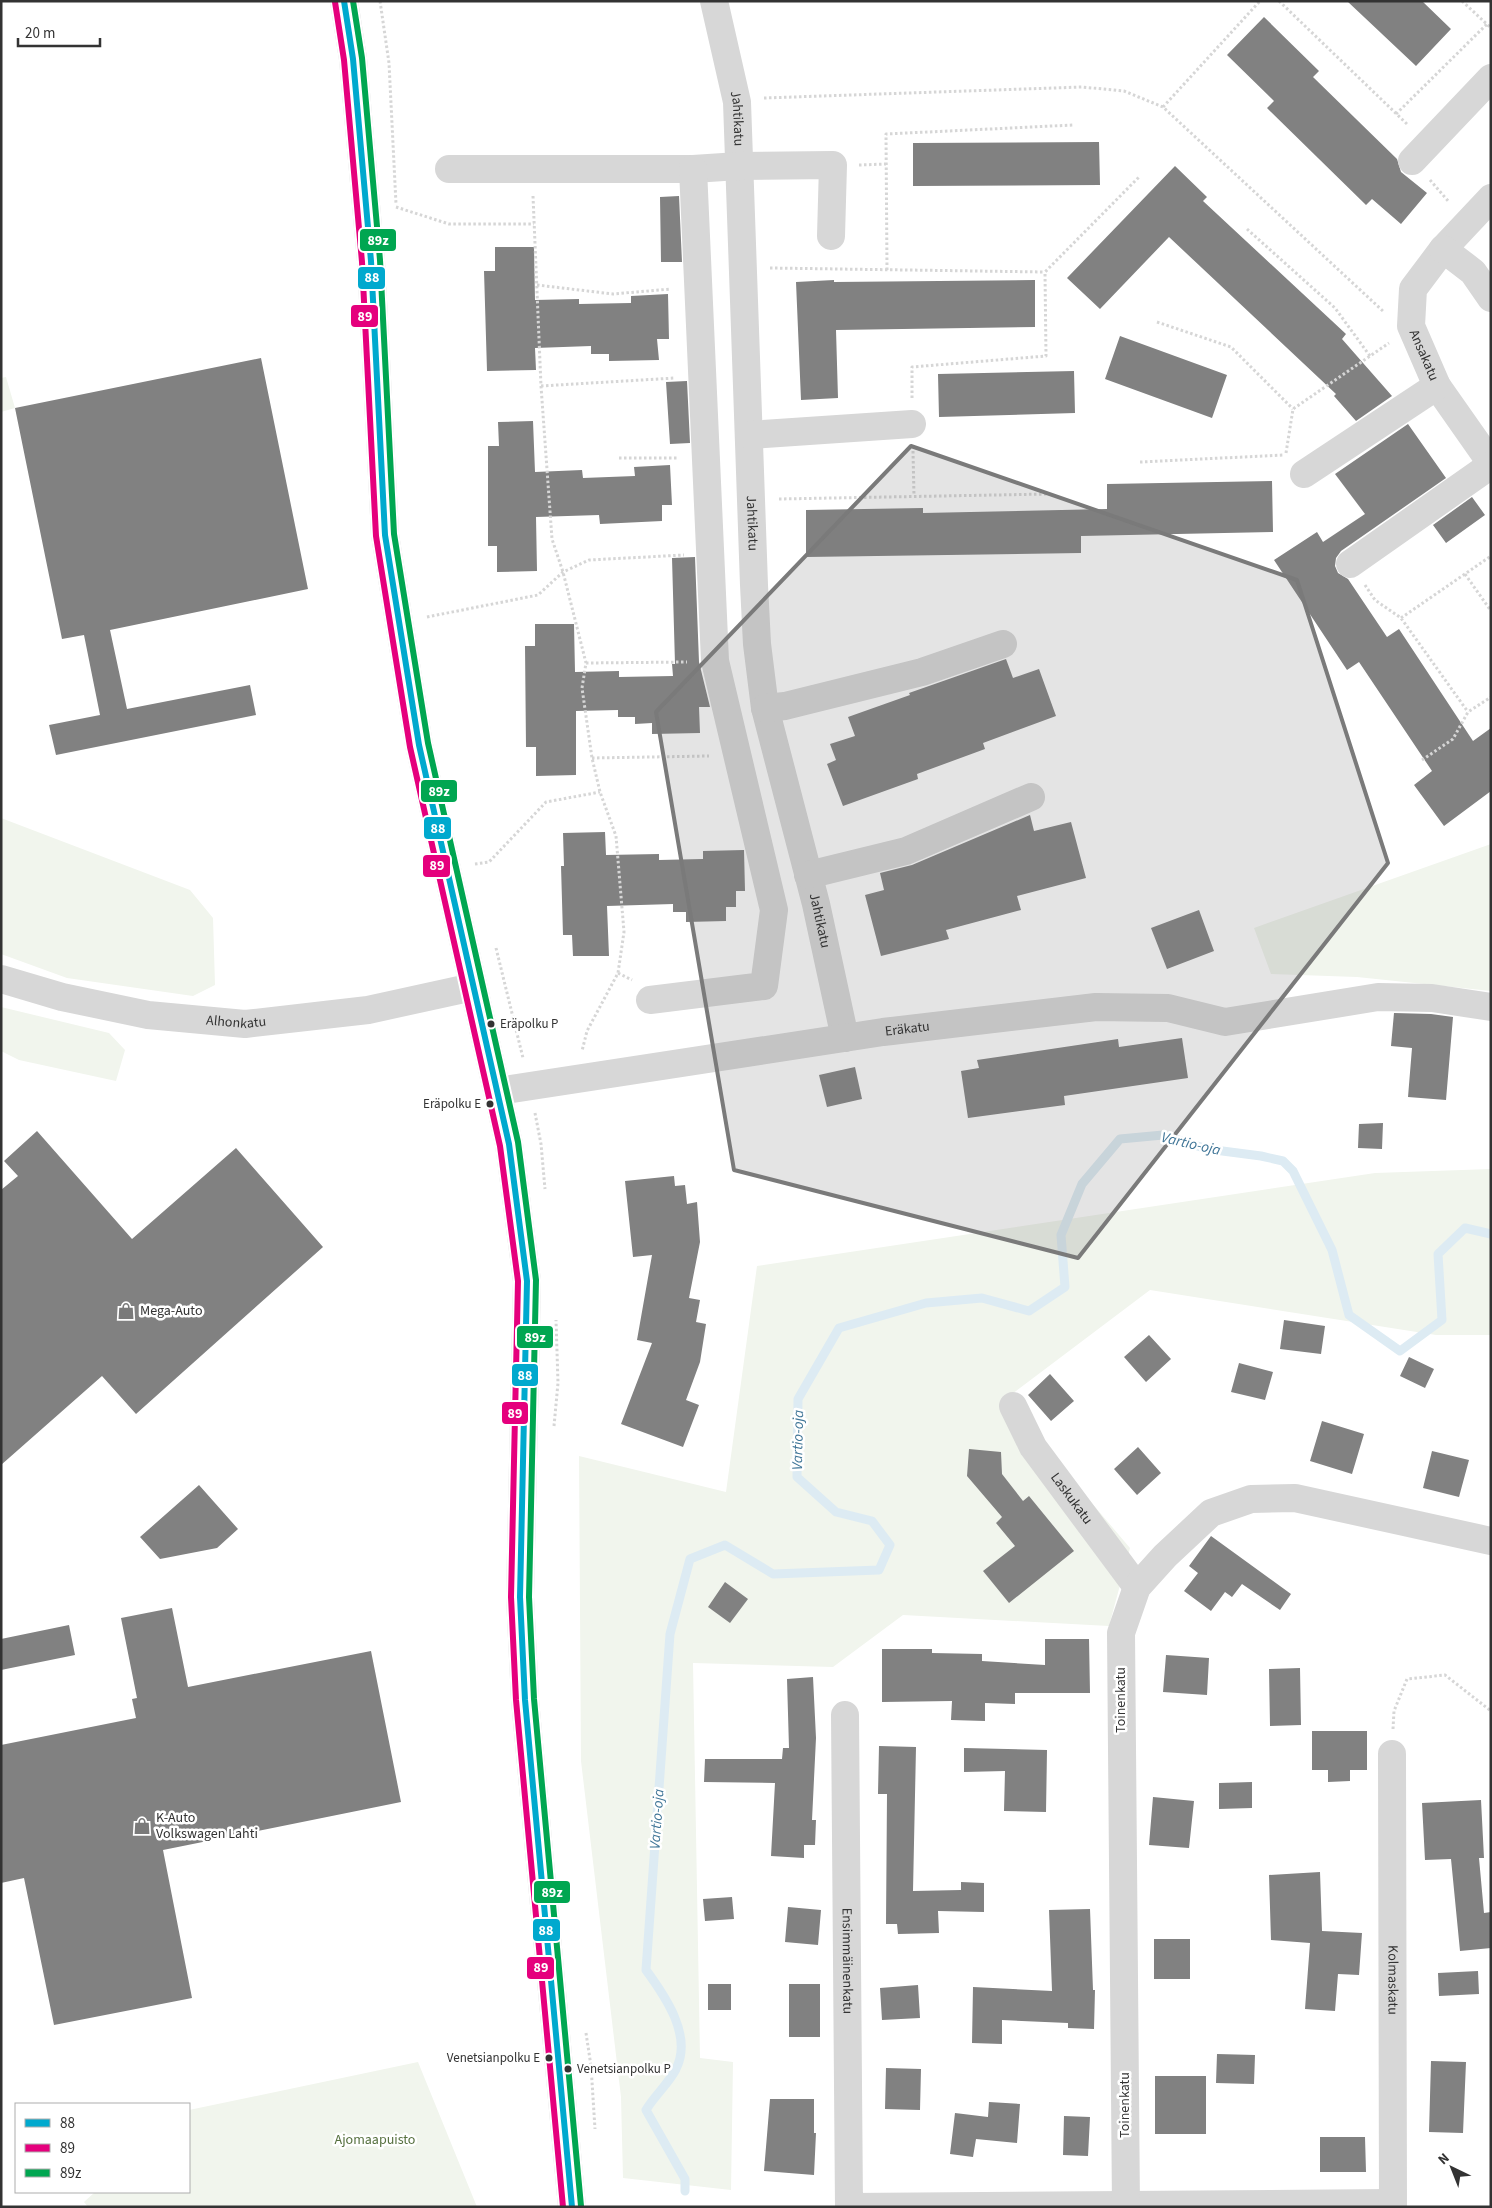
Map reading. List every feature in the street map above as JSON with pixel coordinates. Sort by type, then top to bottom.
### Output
[{"type":"street","points":[[344,1],[354,59],[371,261],[385,536],[418,745],[509,1144],[527,1281],[520,1597],[525,1700],[572,2207]]},
{"type":"street","name":"Jahtikatu","points":[[714,1],[737,102],[754,585],[757,644],[765,708],[816,904],[845,1038]]},
{"type":"street","points":[[1420,153],[1491,78]]},
{"type":"street","points":[[449,169],[693,170],[739,166],[833,165],[831,236]]},
{"type":"street","points":[[650,1000],[764,986],[774,910],[715,661],[693,170]]},
{"type":"street","name":"Ansakatu","points":[[1491,198],[1443,249],[1413,289],[1411,326],[1437,386],[1491,464]]},
{"type":"street","points":[[1443,249],[1473,272],[1491,298]]},
{"type":"street","points":[[1304,474],[1437,386]]},
{"type":"street","points":[[749,435],[912,424]]},
{"type":"street","points":[[1350,564],[1491,464]]},
{"type":"street","points":[[711,585],[754,585]]},
{"type":"street","points":[[765,708],[785,706],[922,672],[1003,644]]},
{"type":"street","points":[[808,875],[906,851],[1031,798]]},
{"type":"street","points":[[774,910],[816,904]]},
{"type":"street","name":"Alhonkatu","points":[[1,979],[62,996],[148,1015],[245,1024],[368,1010],[472,987]]},
{"type":"street","name":"Eräkatu","points":[[498,1091],[845,1038],[1096,1007],[1168,1008],[1225,1022],[1378,997],[1432,998],[1491,1007]]},
{"type":"street","name":"Laskukatu","points":[[1013,1406],[1032,1447],[1137,1587]]},
{"type":"street","name":"Toinenkatu","points":[[1126,2206],[1121,1633],[1137,1587],[1164,1556],[1211,1513],[1251,1499],[1295,1498],[1491,1541]]},
{"type":"street","name":"Ensimmäinenkatu","points":[[845,1715],[849,2207]]},
{"type":"street","name":"Kolmaskatu","points":[[1392,1754],[1393,2205]]},
{"type":"street","points":[[849,2207],[1393,2205]]},
{"type":"path","points":[[380,1],[389,63],[396,216]]},
{"type":"path","points":[[1163,107],[1260,1]]},
{"type":"path","points":[[1279,1],[1396,114],[1420,153]]},
{"type":"path","points":[[1462,1],[1491,28]]},
{"type":"path","points":[[1396,114],[1487,24]]},
{"type":"path","points":[[756,98],[1082,87],[1124,90],[1163,107],[1388,316]]},
{"type":"path","points":[[886,270],[886,134],[1073,125]]},
{"type":"path","points":[[531,169],[541,386],[552,539],[563,572],[586,663],[582,688],[592,758],[600,792],[616,836],[624,932],[618,972],[587,1031],[577,1067],[581,1078]]},
{"type":"path","points":[[914,496],[912,367],[1046,356],[1045,272],[1140,176]]},
{"type":"path","points":[[396,207],[448,224],[534,224]]},
{"type":"path","points":[[1247,229],[1335,308],[1370,356]]},
{"type":"path","points":[[765,267],[1045,272]]},
{"type":"path","points":[[537,285],[613,294],[699,287]]},
{"type":"path","points":[[1157,322],[1231,347],[1293,408]]},
{"type":"path","points":[[1140,462],[1286,455],[1293,408],[1391,341]]},
{"type":"path","points":[[541,386],[702,377]]},
{"type":"path","points":[[619,458],[706,458]]},
{"type":"path","points":[[778,499],[1049,494]]},
{"type":"path","points":[[422,618],[538,595],[563,572],[589,560],[710,553]]},
{"type":"path","points":[[1401,618],[1491,556]]},
{"type":"path","points":[[1350,564],[1375,600],[1401,618],[1468,712]]},
{"type":"path","points":[[1465,574],[1491,612]]},
{"type":"path","points":[[586,663],[715,661]]},
{"type":"path","points":[[1422,760],[1453,739],[1468,712],[1491,697]]},
{"type":"path","points":[[592,758],[737,755]]},
{"type":"path","points":[[474,864],[489,862],[546,802],[600,792]]},
{"type":"path","points":[[472,855],[477,874]]},
{"type":"path","points":[[494,942],[529,1085],[541,1144],[546,1193]]},
{"type":"path","points":[[553,1431],[558,1383],[556,1310]]},
{"type":"path","points":[[1392,1754],[1394,1711],[1407,1679],[1446,1675],[1491,1711]]},
{"type":"highlighted area","points":[[911,446],[1297,580],[1388,863],[1078,1258],[734,1170],[656,712]]},
{"type":"green space","points":[[6,377],[15,408],[1,412],[1,378]]},
{"type":"green space","points":[[1,818],[190,890],[213,918],[215,985],[193,996],[67,978],[1,954]]},
{"type":"green space","points":[[1491,844],[1491,991],[1357,977],[1271,974],[1254,928]]},
{"type":"green space","points":[[1,1007],[109,1033],[125,1050],[116,1081],[19,1060],[1,1051]]},
{"type":"green space","points":[[1491,1169],[1491,1335],[1436,1335],[1150,1290],[1004,1400],[1130,1548],[1109,1626],[903,1615],[833,1667],[693,1663],[700,2058],[733,2062],[731,2190],[623,2178],[621,2097],[581,1761],[579,1456],[726,1492],[757,1266],[1375,1173]]},
{"type":"green space","name":"Ajomaapuisto","points":[[418,2062],[477,2207],[88,2207],[84,2202],[94,2193],[190,2193],[190,2110]]},
{"type":"building","points":[[1347,1],[1422,1],[1451,29],[1416,66]]},
{"type":"building","points":[[1264,17],[1319,71],[1313,77],[1397,159],[1401,172],[1427,193],[1401,224],[1372,199],[1366,205],[1267,108],[1274,101],[1227,55]]},
{"type":"building","points":[[1099,142],[1100,185],[913,186],[913,143]]},
{"type":"building","points":[[1175,166],[1207,197],[1203,201],[1346,334],[1342,339],[1392,396],[1356,421],[1334,396],[1336,394],[1169,237],[1100,309],[1067,278]]},
{"type":"building","points":[[679,196],[682,262],[661,262],[660,197]]},
{"type":"building","points":[[495,247],[534,247],[535,300],[579,299],[579,304],[631,303],[631,296],[668,294],[669,339],[657,339],[659,360],[609,361],[609,354],[591,354],[591,346],[535,348],[536,370],[487,371],[484,271],[495,271]]},
{"type":"building","points":[[834,280],[834,282],[1035,280],[1035,327],[836,330],[838,398],[801,400],[796,282]]},
{"type":"building","points":[[1120,336],[1227,375],[1212,418],[1105,379]]},
{"type":"building","points":[[261,358],[308,589],[110,630],[127,709],[250,685],[256,715],[56,755],[49,725],[100,715],[84,635],[62,639],[15,408]]},
{"type":"building","points":[[1074,371],[1075,413],[939,417],[938,374]]},
{"type":"building","points":[[687,381],[690,443],[670,444],[666,382]]},
{"type":"building","points":[[533,421],[535,472],[582,470],[583,478],[635,476],[634,467],[670,465],[672,505],[662,505],[662,521],[600,524],[599,515],[536,517],[537,571],[497,572],[497,546],[488,546],[488,446],[499,446],[498,422]]},
{"type":"building","points":[[1408,424],[1446,478],[1341,551],[1336,558],[1335,566],[1338,573],[1348,579],[1387,637],[1399,629],[1473,741],[1491,728],[1491,791],[1444,826],[1414,785],[1432,771],[1359,662],[1347,670],[1274,560],[1317,532],[1323,542],[1365,514],[1335,474]]},
{"type":"building","points":[[1272,481],[1273,532],[1081,536],[1081,553],[806,557],[806,510],[923,508],[923,513],[1107,509],[1107,484]]},
{"type":"building","points":[[1472,497],[1485,515],[1446,543],[1433,525]]},
{"type":"building","points":[[695,557],[699,662],[710,707],[699,707],[700,733],[652,734],[652,723],[635,724],[635,717],[618,717],[618,710],[576,711],[576,775],[536,776],[536,747],[526,747],[525,646],[535,646],[535,624],[574,624],[575,672],[619,671],[619,677],[673,676],[672,664],[675,664],[672,558]]},
{"type":"building","points":[[1006,659],[1013,678],[1039,669],[1056,716],[983,743],[985,749],[917,774],[918,779],[843,806],[827,764],[836,760],[830,744],[855,736],[848,717],[910,695],[909,693]]},
{"type":"building","points":[[1030,815],[1034,831],[1071,822],[1086,878],[1017,896],[1021,910],[946,930],[949,939],[881,956],[865,895],[884,890],[880,873],[912,865]]},
{"type":"building","points":[[605,832],[606,855],[659,854],[659,860],[703,859],[703,851],[744,850],[745,891],[736,891],[736,907],[726,907],[726,921],[686,922],[686,912],[673,912],[673,904],[607,906],[609,956],[573,956],[572,935],[563,935],[561,866],[564,866],[563,833]]},
{"type":"building","points":[[1199,910],[1214,951],[1167,969],[1151,928]]},
{"type":"building","points":[[1394,1013],[1431,1014],[1453,1017],[1446,1100],[1408,1097],[1412,1048],[1391,1046]]},
{"type":"building","points":[[1182,1038],[1188,1078],[1064,1096],[1065,1105],[968,1118],[961,1071],[979,1068],[977,1060],[1118,1039],[1119,1047]]},
{"type":"building","points":[[855,1067],[862,1099],[827,1107],[819,1075]]},
{"type":"building","points":[[1383,1123],[1382,1149],[1358,1148],[1359,1124]]},
{"type":"building","name":"Mega-Auto","points":[[37,1131],[132,1239],[236,1148],[323,1247],[136,1414],[102,1376],[1,1465],[1,1190],[18,1176],[4,1161]]},
{"type":"building","points":[[674,1176],[675,1186],[685,1185],[687,1204],[697,1202],[700,1242],[689,1298],[700,1300],[696,1322],[706,1324],[700,1362],[686,1400],[699,1405],[683,1447],[621,1424],[652,1343],[637,1340],[652,1255],[633,1257],[625,1181]]},
{"type":"building","points":[[1284,1320],[1325,1326],[1321,1354],[1280,1349]]},
{"type":"building","points":[[1149,1335],[1171,1359],[1146,1382],[1124,1357]]},
{"type":"building","points":[[1409,1357],[1434,1369],[1425,1388],[1400,1376]]},
{"type":"building","points":[[1239,1363],[1273,1372],[1265,1400],[1231,1392]]},
{"type":"building","points":[[1050,1374],[1074,1401],[1051,1421],[1028,1395]]},
{"type":"building","points":[[1322,1421],[1364,1434],[1352,1474],[1310,1461]]},
{"type":"building","points":[[1138,1447],[1161,1473],[1137,1495],[1114,1469]]},
{"type":"building","points":[[969,1449],[1001,1452],[1002,1474],[1023,1501],[1029,1496],[1074,1551],[1009,1603],[983,1571],[1015,1546],[996,1523],[1002,1517],[967,1476]]},
{"type":"building","points":[[1432,1451],[1469,1460],[1459,1497],[1423,1488]]},
{"type":"building","points":[[199,1485],[238,1529],[217,1548],[160,1559],[140,1537]]},
{"type":"building","points":[[1211,1536],[1291,1594],[1280,1610],[1242,1584],[1232,1597],[1225,1592],[1211,1611],[1184,1591],[1198,1573],[1189,1566]]},
{"type":"building","points":[[725,1582],[748,1599],[730,1623],[708,1607]]},
{"type":"building","name":"K-Auto Volkswagen Lahti","points":[[172,1608],[188,1687],[371,1651],[401,1802],[163,1850],[192,1998],[54,2025],[24,1878],[1,1883],[1,1745],[136,1718],[132,1699],[137,1698],[121,1618]]},
{"type":"building","points":[[69,1625],[75,1655],[1,1670],[1,1639]]},
{"type":"building","points":[[1045,1639],[1089,1639],[1090,1693],[1015,1693],[1015,1704],[985,1703],[985,1721],[951,1720],[952,1701],[882,1702],[882,1649],[932,1649],[932,1653],[982,1654],[982,1661],[1045,1665]]},
{"type":"building","points":[[1166,1655],[1209,1658],[1207,1695],[1163,1692]]},
{"type":"building","points":[[1300,1668],[1301,1725],[1270,1726],[1269,1669]]},
{"type":"building","points":[[813,1677],[816,1738],[812,1820],[816,1820],[815,1845],[804,1845],[804,1858],[771,1856],[775,1783],[704,1782],[705,1759],[782,1759],[783,1748],[789,1748],[787,1679]]},
{"type":"building","points":[[1312,1731],[1367,1731],[1367,1770],[1350,1770],[1350,1781],[1328,1782],[1328,1770],[1312,1770]]},
{"type":"building","points":[[879,1746],[916,1747],[913,1891],[961,1890],[961,1882],[984,1883],[984,1912],[938,1911],[939,1933],[898,1934],[897,1924],[886,1924],[887,1794],[878,1794]]},
{"type":"building","points":[[964,1748],[1047,1750],[1046,1812],[1004,1811],[1005,1771],[964,1772]]},
{"type":"building","points":[[1252,1782],[1252,1808],[1219,1809],[1219,1783]]},
{"type":"building","points":[[1153,1797],[1194,1801],[1189,1848],[1149,1845]]},
{"type":"building","points":[[1481,1800],[1484,1858],[1479,1858],[1484,1913],[1491,1912],[1491,1948],[1460,1951],[1451,1859],[1425,1860],[1422,1803]]},
{"type":"building","points":[[1320,1872],[1322,1931],[1362,1933],[1359,1975],[1338,1974],[1335,2011],[1305,2009],[1310,1943],[1271,1940],[1269,1875]]},
{"type":"building","points":[[732,1897],[734,1919],[705,1921],[703,1899]]},
{"type":"building","points":[[788,1907],[821,1910],[818,1945],[785,1942]]},
{"type":"building","points":[[1090,1909],[1093,1990],[1095,1990],[1094,2029],[1068,2028],[1068,2023],[1002,2020],[1002,2044],[972,2043],[973,1987],[1052,1991],[1049,1910]]},
{"type":"building","points":[[1154,1939],[1190,1939],[1190,1979],[1154,1979]]},
{"type":"building","points":[[1478,1971],[1479,1994],[1439,1996],[1438,1973]]},
{"type":"building","points":[[708,1984],[731,1984],[731,2010],[708,2010]]},
{"type":"building","points":[[789,1984],[820,1984],[820,2037],[789,2037]]},
{"type":"building","points":[[918,1985],[920,2018],[882,2020],[880,1988]]},
{"type":"building","points":[[1217,2054],[1255,2055],[1254,2084],[1216,2083]]},
{"type":"building","points":[[1431,2061],[1466,2062],[1463,2133],[1429,2132]]},
{"type":"building","points":[[886,2068],[921,2069],[920,2110],[885,2109]]},
{"type":"building","points":[[1155,2076],[1206,2076],[1206,2134],[1155,2134]]},
{"type":"building","points":[[770,2099],[814,2099],[814,2133],[816,2133],[814,2175],[764,2171]]},
{"type":"building","points":[[989,2102],[1020,2104],[1017,2143],[976,2139],[973,2157],[950,2154],[955,2113],[988,2117]]},
{"type":"building","points":[[1064,2116],[1090,2117],[1088,2156],[1063,2155]]},
{"type":"building","points":[[1320,2137],[1365,2137],[1366,2172],[1320,2172]]},
{"type":"waterway","name":"Vartio-oja","points":[[685,2191],[685,2179],[646,2110],[676,2069],[681,2043],[679,2030],[668,2004],[646,1970],[670,1634],[690,1559],[725,1545],[773,1574],[879,1570],[890,1545],[872,1521],[836,1512],[797,1477],[798,1399],[839,1328],[926,1303],[982,1298],[1029,1311],[1065,1287],[1061,1235],[1082,1184],[1120,1139],[1163,1135],[1207,1149],[1261,1156],[1283,1161],[1293,1171],[1332,1250],[1349,1315],[1400,1351],[1442,1320],[1438,1254],[1465,1228],[1491,1234]]},
{"type":"transit line","name":"88","points":[[344,1],[353,59],[371,261],[385,535],[419,745],[509,1144],[527,1281],[520,1597],[525,1700],[572,2207]]},
{"type":"transit line","name":"89z","points":[[353,1],[362,58],[380,260],[394,534],[428,743],[518,1142],[536,1280],[529,1597],[534,1699],[581,2206]]},
{"type":"transit line","name":"89","points":[[335,2],[344,60],[362,262],[376,536],[410,747],[500,1146],[518,1281],[511,1597],[516,1700],[563,2207]]},
{"type":"place","name":"Eräpolku P","points":[[491,1024]]},
{"type":"place","name":"Eräpolku E","points":[[490,1104]]},
{"type":"place","name":"Mega-Auto","points":[[126,1311]]},
{"type":"place","name":"K-Auto Volkswagen Lahti","points":[[142,1826]]},
{"type":"place","name":"Venetsianpolku E","points":[[549,2058]]},
{"type":"place","name":"Venetsianpolku P","points":[[568,2069]]}]
